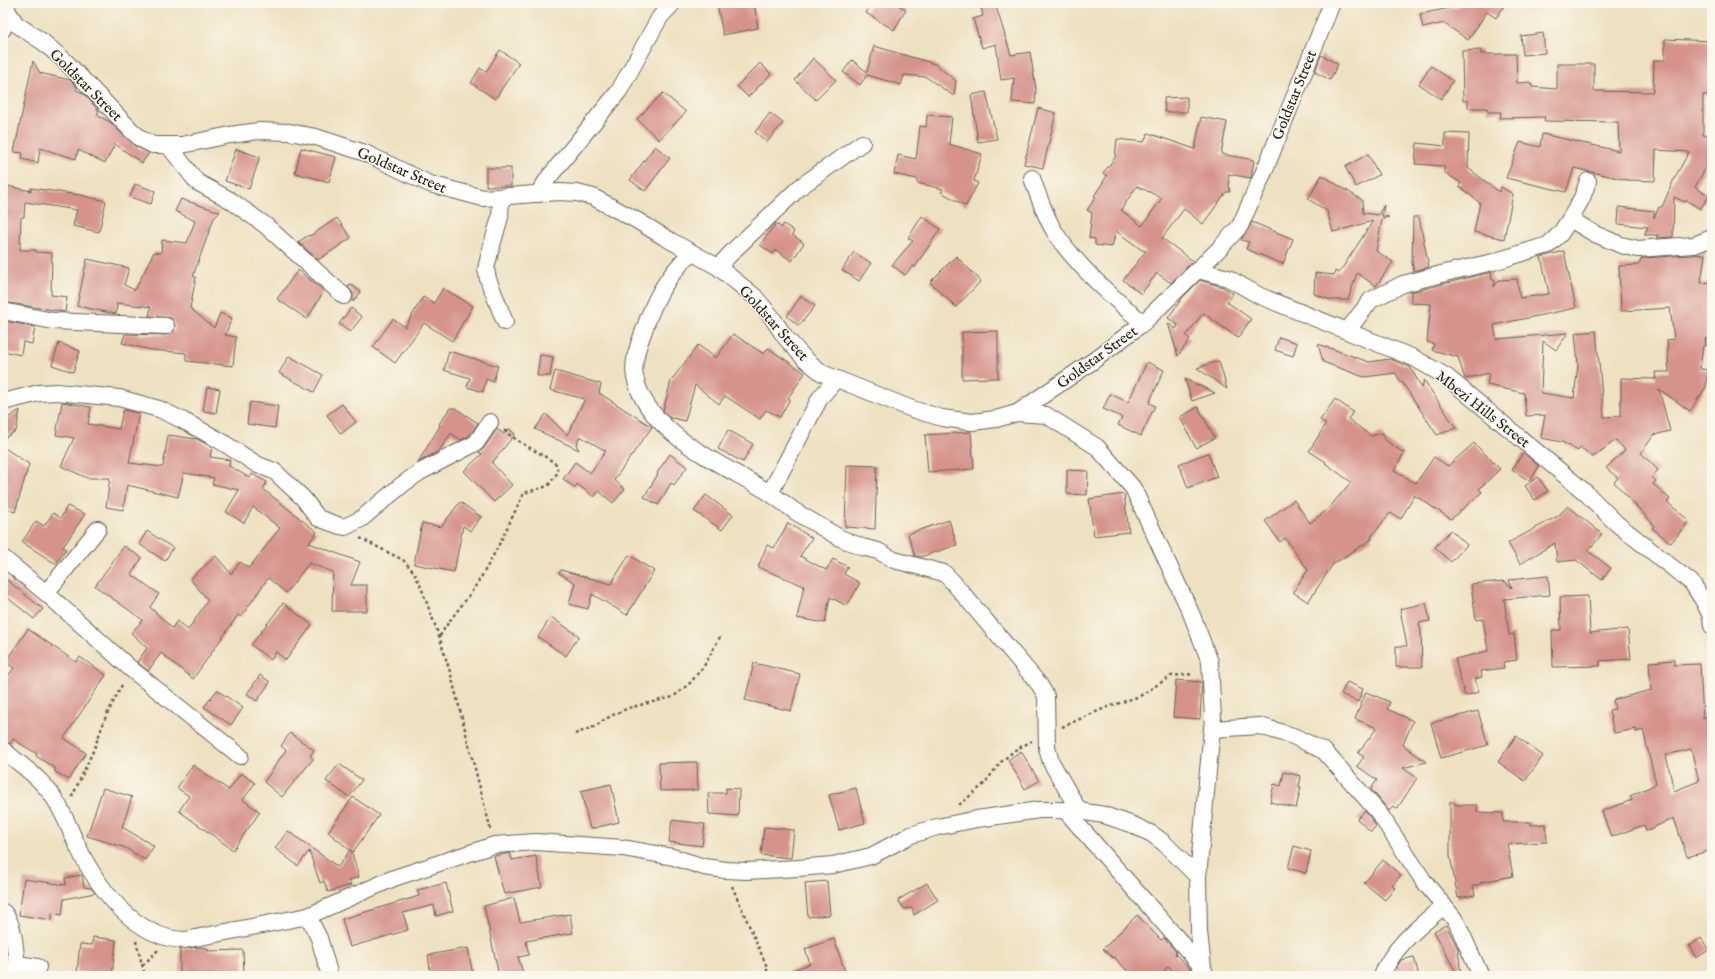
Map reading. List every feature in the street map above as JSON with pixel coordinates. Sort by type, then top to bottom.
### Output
[{"type":"street","points":[[538,194],[549,177],[619,91],[660,17],[673,3]]},
{"type":"street","name":"Goldstar Street","points":[[6,5],[16,24],[43,42],[141,139],[153,145],[182,145],[230,135],[259,131],[289,132],[316,137],[365,153],[430,184],[482,198],[559,192],[577,193],[593,198],[638,221],[691,253],[718,267],[754,296],[771,316],[785,337],[805,360],[822,373],[886,400],[942,418],[972,422],[996,419],[1017,413],[1093,361],[1143,322],[1198,270],[1240,226],[1245,218],[1332,3]]},
{"type":"street","points":[[3,29],[6,5]]},
{"type":"street","points":[[718,267],[800,187],[862,143]]},
{"type":"street","points":[[168,145],[197,182],[230,200],[265,225],[344,296]]},
{"type":"street","points":[[1032,178],[1042,206],[1053,229],[1067,249],[1119,302],[1143,322]]},
{"type":"street","points":[[1347,331],[1371,300],[1403,284],[1493,262],[1548,245],[1560,234],[1570,219],[1582,198],[1588,181]]},
{"type":"street","points":[[502,197],[500,217],[486,269],[488,279],[505,322]]},
{"type":"street","points":[[1570,219],[1595,234],[1621,245],[1638,249],[1694,245],[1712,238]]},
{"type":"street","points":[[691,253],[667,279],[649,314],[636,357],[635,376],[639,389],[652,412],[661,423],[703,454],[770,493],[796,512],[840,538],[862,547],[878,551],[894,560],[944,573],[952,581],[1039,684],[1046,696],[1047,748],[1051,762],[1072,811],[1204,972]]},
{"type":"street","name":"Mbezi Hills Street","points":[[1198,270],[1228,278],[1260,296],[1414,358],[1447,377],[1586,493],[1616,523],[1692,584],[1703,600],[1711,616],[1712,626]]},
{"type":"street","points":[[3,311],[53,321],[166,326]]},
{"type":"street","points":[[770,493],[820,398],[836,379]]},
{"type":"street","points":[[3,402],[39,393],[57,392],[119,398],[159,409],[219,440],[258,465],[274,471],[303,498],[318,518],[345,527],[361,519],[403,484],[420,472],[476,443],[490,422]]},
{"type":"street","points":[[1017,413],[1046,415],[1097,447],[1133,488],[1191,613],[1210,662],[1212,729],[1198,877],[1199,932],[1204,972]]},
{"type":"street","points":[[46,593],[98,529]]},
{"type":"street","points":[[3,558],[46,593],[131,669],[240,756]]},
{"type":"street","points":[[1212,729],[1260,726],[1293,736],[1324,752],[1379,813],[1423,880],[1456,921],[1481,976]]},
{"type":"street","points":[[3,750],[34,775],[52,795],[63,813],[77,846],[102,887],[130,919],[150,931],[173,940],[185,940],[308,916],[394,878],[494,845],[536,842],[623,848],[673,857],[704,867],[746,871],[833,865],[871,856],[911,835],[960,822],[1040,810],[1072,811],[1104,815],[1126,822],[1152,834],[1164,843],[1198,877]]},
{"type":"street","points":[[1382,976],[1384,970],[1399,947],[1420,926],[1444,906]]},
{"type":"street","points":[[3,912],[8,916],[12,931],[16,970],[38,967]]},
{"type":"street","points":[[308,916],[319,938],[330,976]]},
{"type":"path","points":[[439,636],[453,614],[470,594],[488,564],[524,494],[548,486],[558,472],[556,464],[548,458],[511,437],[503,429],[490,422]]},
{"type":"path","points":[[345,527],[359,537],[403,560],[414,572],[439,636],[451,675],[494,845]]},
{"type":"path","points":[[575,734],[596,726],[605,719],[628,708],[673,697],[690,683],[704,666],[720,637]]},
{"type":"path","points":[[63,813],[85,770],[106,716],[131,669]]},
{"type":"path","points":[[957,807],[983,785],[1001,762],[1025,743],[1047,735],[1105,708],[1140,696],[1171,676],[1195,674],[1211,682]]},
{"type":"path","points":[[726,870],[767,967],[767,976]]},
{"type":"path","points":[[130,919],[145,976]]},
{"type":"building","points":[[717,3],[754,3],[758,28],[723,35]]},
{"type":"building","points":[[872,3],[895,3],[906,10],[894,30],[866,13]]},
{"type":"building","points":[[995,3],[1011,55],[1030,52],[1036,89],[1035,104],[1012,102],[1014,78],[1001,80],[996,44],[982,48],[973,19],[983,16],[981,7]]},
{"type":"building","points":[[1457,3],[1506,3],[1496,18],[1487,12],[1468,40],[1444,23],[1423,28],[1420,14],[1460,6]]},
{"type":"building","points":[[1543,33],[1545,53],[1523,55],[1521,36]]},
{"type":"building","points":[[1665,39],[1712,41],[1712,94],[1703,95],[1703,135],[1712,136],[1712,167],[1706,167],[1695,187],[1709,196],[1700,209],[1686,200],[1685,202],[1674,197],[1673,237],[1656,238],[1658,235],[1644,235],[1648,227],[1618,224],[1619,207],[1654,211],[1654,218],[1659,207],[1662,207],[1674,179],[1689,152],[1656,150],[1655,181],[1627,180],[1574,168],[1566,192],[1506,178],[1520,142],[1540,147],[1542,134],[1619,151],[1618,122],[1544,121],[1545,117],[1500,118],[1501,112],[1488,112],[1487,108],[1468,108],[1468,101],[1463,101],[1462,51],[1481,50],[1481,54],[1516,54],[1517,83],[1531,82],[1532,87],[1557,89],[1557,64],[1594,64],[1594,91],[1653,92],[1654,60],[1665,60]]},
{"type":"building","points":[[874,46],[935,64],[956,81],[954,96],[926,77],[904,75],[901,85],[867,75],[860,85],[843,72],[852,60],[867,72]]},
{"type":"building","points":[[500,50],[519,63],[495,99],[471,83],[480,68],[486,72]]},
{"type":"building","points":[[1321,55],[1338,64],[1330,80],[1315,72]]},
{"type":"building","points":[[813,58],[836,80],[816,100],[795,80]]},
{"type":"building","points":[[33,61],[40,73],[70,80],[77,87],[76,90],[83,93],[99,111],[97,115],[110,122],[135,146],[149,153],[142,163],[115,144],[105,163],[78,150],[76,159],[40,148],[38,163],[22,159],[23,153],[14,152]]},
{"type":"building","points":[[760,63],[771,74],[748,97],[737,86]]},
{"type":"building","points":[[1431,66],[1453,81],[1441,99],[1419,84]]},
{"type":"building","points":[[986,92],[997,139],[978,142],[971,95]]},
{"type":"building","points":[[663,93],[686,112],[659,140],[637,119]]},
{"type":"building","points":[[1187,97],[1187,112],[1165,112],[1164,98]]},
{"type":"building","points":[[1038,108],[1056,113],[1043,168],[1024,164]]},
{"type":"building","points":[[770,113],[783,123],[767,142],[755,132]]},
{"type":"building","points":[[927,115],[952,117],[949,144],[982,154],[974,181],[978,183],[966,206],[941,192],[943,189],[917,183],[917,179],[894,174],[898,155],[916,159],[920,126],[926,127]]},
{"type":"building","points":[[1201,117],[1227,122],[1221,154],[1254,160],[1251,178],[1228,174],[1230,192],[1226,192],[1203,224],[1184,209],[1162,238],[1193,261],[1171,283],[1157,273],[1141,294],[1123,280],[1146,251],[1142,250],[1116,231],[1112,247],[1095,245],[1095,239],[1089,238],[1092,213],[1087,210],[1107,176],[1103,173],[1115,158],[1117,139],[1144,142],[1148,133],[1195,149]],"holes":[[[1137,186],[1162,198],[1142,226],[1121,210]]]},
{"type":"building","points":[[1445,133],[1469,134],[1468,168],[1499,192],[1501,187],[1513,194],[1504,239],[1474,232],[1480,203],[1459,186],[1461,183],[1444,172],[1444,166],[1415,164],[1417,143],[1445,146]]},
{"type":"building","points":[[655,146],[670,158],[645,191],[630,180]]},
{"type":"building","points":[[301,148],[336,157],[329,182],[295,173]]},
{"type":"building","points":[[236,149],[260,157],[249,189],[225,181]]},
{"type":"building","points":[[1368,154],[1379,175],[1356,187],[1345,167]]},
{"type":"building","points":[[486,168],[511,168],[511,186],[486,186]]},
{"type":"building","points":[[1322,175],[1362,200],[1363,213],[1378,215],[1384,205],[1382,216],[1389,217],[1382,219],[1376,251],[1393,262],[1376,286],[1357,273],[1348,300],[1331,300],[1314,294],[1315,273],[1334,275],[1335,271],[1339,273],[1373,221],[1333,232],[1327,211],[1308,199]]},
{"type":"building","points":[[135,184],[155,191],[151,204],[130,197]]},
{"type":"building","points":[[3,185],[31,191],[31,188],[80,195],[106,201],[99,232],[73,226],[77,210],[25,202],[24,217],[21,217],[20,250],[36,250],[36,252],[52,253],[51,295],[67,297],[65,312],[3,302]]},
{"type":"building","points":[[181,199],[220,212],[214,218],[193,276],[196,277],[190,308],[214,328],[220,313],[232,318],[225,335],[236,337],[233,366],[186,361],[186,353],[151,350],[122,343],[125,334],[166,335],[174,331],[175,326],[171,318],[149,316],[151,307],[117,303],[116,314],[77,306],[87,259],[129,268],[124,285],[135,290],[154,252],[161,253],[162,240],[187,243],[195,221],[175,211]]},
{"type":"building","points":[[922,216],[940,229],[915,267],[913,266],[905,275],[892,265],[913,241],[908,238]]},
{"type":"building","points":[[1413,217],[1419,217],[1429,267],[1414,271],[1412,262]]},
{"type":"building","points":[[337,218],[351,238],[318,260],[298,242]]},
{"type":"building","points":[[1252,222],[1293,239],[1283,264],[1246,249],[1249,242],[1241,240]]},
{"type":"building","points":[[776,223],[781,228],[784,224],[794,231],[792,235],[804,243],[792,261],[776,250],[773,254],[760,245]]},
{"type":"building","points":[[1564,251],[1576,308],[1494,325],[1496,339],[1568,333],[1556,350],[1543,341],[1541,393],[1574,398],[1578,364],[1575,333],[1596,331],[1604,417],[1621,416],[1621,378],[1656,379],[1655,372],[1669,372],[1667,340],[1674,339],[1670,308],[1621,311],[1619,266],[1638,265],[1642,258],[1705,254],[1701,283],[1712,282],[1712,338],[1705,339],[1706,346],[1703,346],[1700,369],[1708,370],[1706,387],[1690,411],[1659,389],[1670,431],[1654,435],[1641,453],[1658,470],[1652,477],[1656,481],[1653,484],[1670,499],[1667,502],[1689,521],[1671,543],[1652,528],[1654,525],[1614,482],[1618,478],[1606,468],[1625,450],[1616,440],[1593,457],[1580,447],[1578,451],[1562,442],[1541,438],[1545,415],[1526,416],[1524,393],[1487,385],[1489,373],[1465,379],[1458,357],[1432,350],[1434,344],[1427,342],[1431,304],[1411,303],[1411,292],[1491,272],[1492,280],[1495,280],[1494,287],[1499,280],[1517,279],[1520,298],[1549,294],[1541,257]]},
{"type":"building","points":[[854,252],[871,263],[859,281],[842,270]]},
{"type":"building","points":[[956,256],[981,281],[956,307],[930,282]]},
{"type":"building","points":[[298,270],[324,291],[307,319],[277,299]]},
{"type":"building","points":[[1200,280],[1223,287],[1233,293],[1227,302],[1251,319],[1238,338],[1203,313],[1186,336],[1190,339],[1178,356],[1168,323],[1176,329],[1178,325],[1168,318],[1183,297]]},
{"type":"building","points":[[350,284],[361,292],[353,302],[353,293],[348,287]]},
{"type":"building","points":[[443,288],[473,306],[452,341],[424,323],[395,363],[373,347],[393,319],[405,327],[423,297],[434,303]]},
{"type":"building","points":[[801,296],[815,306],[799,326],[787,316]]},
{"type":"building","points":[[351,308],[362,317],[350,332],[339,324]]},
{"type":"building","points":[[3,321],[35,327],[32,344],[23,342],[21,355],[3,351]]},
{"type":"building","points":[[998,331],[998,378],[962,379],[962,332]]},
{"type":"building","points":[[733,334],[764,354],[768,348],[805,373],[788,398],[790,399],[780,417],[766,410],[760,419],[725,396],[719,404],[695,385],[685,421],[672,419],[663,411],[671,381],[698,345],[716,358]]},
{"type":"building","points":[[1279,337],[1297,343],[1293,356],[1275,350]]},
{"type":"building","points":[[59,343],[80,351],[73,372],[52,365]]},
{"type":"building","points":[[1318,344],[1369,362],[1390,359],[1410,367],[1422,388],[1424,380],[1456,428],[1437,435],[1402,382],[1400,382],[1396,373],[1364,377],[1323,362]]},
{"type":"building","points":[[449,351],[498,366],[493,382],[486,379],[483,392],[467,387],[470,378],[444,370]]},
{"type":"building","points":[[540,355],[553,357],[550,376],[537,376]]},
{"type":"building","points":[[289,356],[323,375],[314,392],[279,373]]},
{"type":"building","points":[[1219,361],[1227,389],[1197,368]]},
{"type":"building","points":[[1147,362],[1164,370],[1149,403],[1155,406],[1141,436],[1118,425],[1122,417],[1103,409],[1110,394],[1128,402]]},
{"type":"building","points":[[555,371],[601,384],[599,393],[652,427],[614,480],[625,489],[613,503],[599,491],[594,497],[577,484],[575,488],[563,479],[575,462],[590,473],[606,451],[580,436],[576,445],[579,450],[535,429],[546,414],[567,435],[585,399],[550,390]]},
{"type":"building","points":[[1185,379],[1215,393],[1192,401]]},
{"type":"building","points":[[207,387],[220,389],[216,413],[203,411]]},
{"type":"building","points":[[1335,399],[1353,412],[1348,419],[1371,436],[1383,433],[1385,440],[1404,453],[1394,471],[1416,483],[1434,457],[1448,466],[1474,443],[1500,469],[1479,489],[1482,492],[1451,519],[1414,495],[1401,519],[1390,513],[1371,537],[1372,539],[1333,564],[1308,602],[1293,592],[1308,570],[1285,538],[1280,542],[1265,521],[1294,500],[1310,523],[1328,509],[1351,482],[1325,463],[1326,462],[1309,451],[1326,424],[1320,420]]},
{"type":"building","points":[[62,402],[91,407],[88,424],[119,429],[123,410],[139,413],[129,463],[163,467],[168,435],[197,439],[212,447],[210,457],[230,460],[229,466],[250,478],[252,474],[267,482],[263,489],[317,532],[309,543],[360,562],[351,585],[367,585],[367,611],[332,611],[333,572],[309,563],[286,593],[268,578],[241,617],[238,615],[193,679],[161,653],[148,671],[137,662],[147,648],[131,633],[143,620],[95,586],[124,546],[142,558],[131,574],[159,594],[150,607],[172,628],[177,621],[188,630],[208,600],[190,579],[216,556],[231,574],[240,562],[249,568],[280,528],[253,507],[244,523],[226,512],[239,490],[212,484],[214,478],[184,473],[178,497],[127,485],[123,510],[106,507],[110,478],[87,478],[61,466],[74,438],[56,435]]},
{"type":"building","points":[[250,402],[278,406],[275,428],[247,424]]},
{"type":"building","points":[[342,404],[356,422],[341,434],[327,415]]},
{"type":"building","points":[[1198,407],[1215,438],[1196,448],[1180,417]]},
{"type":"building","points":[[450,408],[455,408],[478,423],[469,436],[461,440],[451,433],[439,451],[418,462],[440,426],[439,424]]},
{"type":"building","points":[[20,410],[16,431],[3,439],[3,421]]},
{"type":"building","points":[[497,429],[504,434],[509,429],[515,434],[492,463],[512,485],[494,502],[464,471],[482,454],[479,452],[484,448]]},
{"type":"building","points":[[728,430],[753,444],[743,462],[718,449]]},
{"type":"building","points":[[971,432],[974,469],[928,472],[925,435]]},
{"type":"building","points":[[3,447],[29,464],[15,512],[3,508]]},
{"type":"building","points":[[1208,453],[1217,477],[1188,488],[1179,464]]},
{"type":"building","points":[[1523,453],[1539,466],[1530,481],[1512,470]]},
{"type":"building","points":[[670,454],[687,467],[674,485],[671,483],[658,505],[644,497],[658,474],[657,473]]},
{"type":"building","points":[[847,465],[877,466],[875,529],[845,527]]},
{"type":"building","points":[[1067,470],[1088,471],[1087,495],[1067,494]]},
{"type":"building","points":[[1538,477],[1548,491],[1535,500],[1525,486]]},
{"type":"building","points":[[1124,494],[1129,532],[1094,536],[1089,499]]},
{"type":"building","points":[[706,495],[733,515],[722,530],[694,511]]},
{"type":"building","points":[[460,502],[481,517],[470,531],[463,526],[454,572],[414,564],[422,523],[441,527]]},
{"type":"building","points":[[67,506],[85,514],[63,547],[66,549],[56,564],[22,542],[36,521],[44,526],[53,513],[61,518]]},
{"type":"building","points":[[1568,506],[1602,534],[1588,551],[1611,568],[1602,580],[1576,560],[1557,562],[1555,543],[1520,564],[1508,543],[1558,516]]},
{"type":"building","points":[[949,520],[957,545],[920,557],[915,556],[908,534]]},
{"type":"building","points":[[788,523],[812,538],[800,556],[826,570],[833,559],[848,567],[844,574],[860,583],[847,606],[830,597],[825,623],[797,618],[804,586],[758,567],[767,545],[774,548]]},
{"type":"building","points":[[1451,530],[1467,545],[1451,562],[1435,547]]},
{"type":"building","points":[[147,531],[173,548],[165,561],[139,544]]},
{"type":"building","points":[[629,555],[654,571],[627,615],[592,594],[588,609],[569,604],[575,583],[559,573],[561,570],[611,584]]},
{"type":"building","points":[[1548,576],[1550,595],[1504,599],[1509,635],[1514,634],[1517,660],[1503,662],[1504,668],[1481,671],[1482,677],[1475,679],[1479,692],[1465,696],[1455,659],[1488,651],[1483,619],[1476,620],[1471,584],[1504,581],[1512,588],[1509,580]]},
{"type":"building","points":[[3,577],[43,609],[34,619],[3,594]]},
{"type":"building","points":[[1588,596],[1590,633],[1628,629],[1631,659],[1600,661],[1600,666],[1553,667],[1552,630],[1561,630],[1560,597]]},
{"type":"building","points":[[283,603],[312,625],[286,660],[276,652],[271,660],[251,645]]},
{"type":"building","points":[[1426,603],[1430,621],[1419,623],[1421,632],[1422,667],[1396,667],[1396,646],[1407,646],[1400,609]]},
{"type":"building","points":[[551,617],[579,636],[566,656],[538,637]]},
{"type":"building","points":[[28,629],[76,662],[80,657],[106,675],[64,738],[86,753],[69,780],[54,771],[56,769],[36,756],[37,754],[13,739],[10,744],[3,741],[3,683],[14,668],[5,662]]},
{"type":"building","points":[[1674,660],[1674,665],[1700,664],[1703,718],[1712,715],[1712,850],[1687,857],[1674,818],[1646,831],[1644,825],[1611,837],[1602,811],[1632,800],[1630,796],[1656,784],[1643,730],[1636,732],[1636,729],[1614,733],[1609,710],[1615,709],[1613,700],[1651,690],[1649,662]],"holes":[[[1691,749],[1699,781],[1674,791],[1666,755]]]},
{"type":"building","points":[[754,663],[800,674],[791,711],[745,700]]},
{"type":"building","points":[[260,675],[270,682],[257,701],[247,694]]},
{"type":"building","points":[[1176,680],[1202,682],[1200,719],[1173,717]]},
{"type":"building","points":[[1347,682],[1363,689],[1358,702],[1341,694]]},
{"type":"building","points":[[217,690],[243,708],[231,725],[204,707]]},
{"type":"building","points":[[1366,692],[1390,702],[1387,709],[1413,721],[1403,745],[1426,762],[1403,768],[1417,778],[1397,809],[1393,807],[1389,811],[1371,789],[1377,780],[1357,766],[1364,757],[1358,753],[1377,728],[1355,719]]},
{"type":"building","points":[[1478,711],[1488,745],[1441,758],[1431,723]]},
{"type":"building","points":[[290,733],[314,750],[310,756],[313,759],[282,797],[264,782],[286,750],[281,746]]},
{"type":"building","points":[[1516,736],[1543,756],[1525,781],[1498,762]]},
{"type":"building","points":[[1021,751],[1039,781],[1025,789],[1008,760]]},
{"type":"building","points":[[697,762],[698,790],[660,791],[659,763]]},
{"type":"building","points":[[339,764],[362,780],[349,797],[326,781]]},
{"type":"building","points":[[193,765],[229,790],[241,773],[255,783],[243,800],[260,812],[233,850],[179,811],[189,796],[177,788]]},
{"type":"building","points":[[1284,772],[1301,776],[1299,787],[1301,787],[1296,808],[1270,802],[1274,784],[1281,786]]},
{"type":"building","points":[[611,784],[619,822],[590,829],[581,791]]},
{"type":"building","points":[[103,788],[132,797],[122,827],[154,846],[145,860],[126,848],[87,836]]},
{"type":"building","points":[[726,788],[739,789],[738,816],[709,814],[708,793],[726,793]]},
{"type":"building","points":[[856,788],[865,823],[839,830],[829,795]]},
{"type":"building","points":[[353,797],[379,815],[353,852],[351,850],[359,877],[349,880],[351,885],[328,892],[324,881],[320,883],[309,851],[298,866],[275,848],[288,831],[338,867],[350,850],[328,832]]},
{"type":"building","points":[[1450,801],[1457,805],[1477,805],[1477,812],[1503,813],[1503,822],[1531,822],[1531,825],[1546,824],[1547,842],[1507,844],[1513,876],[1481,882],[1481,884],[1473,886],[1475,895],[1458,898],[1450,856]]},
{"type":"building","points":[[1365,811],[1376,826],[1371,832],[1357,819]]},
{"type":"building","points":[[672,820],[705,824],[702,846],[669,842]]},
{"type":"building","points":[[764,827],[794,830],[791,858],[761,855]]},
{"type":"building","points":[[1294,846],[1311,851],[1306,873],[1288,868]]},
{"type":"building","points":[[510,853],[512,860],[536,856],[542,887],[504,894],[494,856]]},
{"type":"building","points":[[1383,860],[1401,875],[1392,885],[1395,888],[1385,900],[1364,883]]},
{"type":"building","points":[[82,875],[84,887],[91,888],[95,893],[64,899],[62,915],[52,913],[52,920],[19,915],[24,879],[66,885],[65,878]]},
{"type":"building","points":[[827,881],[830,915],[808,917],[805,883]]},
{"type":"building","points":[[446,883],[453,911],[436,916],[434,905],[403,913],[408,930],[350,947],[342,919],[419,896],[417,890]]},
{"type":"building","points":[[927,883],[938,900],[914,915],[912,908],[904,909],[898,900]]},
{"type":"building","points":[[514,898],[520,922],[570,914],[573,933],[526,941],[529,955],[518,957],[524,976],[499,976],[484,906]]},
{"type":"building","points":[[1137,915],[1161,940],[1164,938],[1176,952],[1175,954],[1194,972],[1196,976],[1178,976],[1168,966],[1161,976],[1132,976],[1114,957],[1113,958],[1103,949]]},
{"type":"building","points":[[1446,925],[1458,949],[1461,976],[1458,976],[1434,931]]},
{"type":"building","points":[[93,937],[116,940],[112,976],[77,972],[80,944],[92,945]]},
{"type":"building","points":[[1701,938],[1709,950],[1696,958],[1689,946]]},
{"type":"building","points":[[834,939],[845,972],[833,976],[781,976],[781,974],[810,964],[805,949]]},
{"type":"building","points":[[197,947],[208,948],[208,951],[243,950],[244,973],[180,976],[180,949]]},
{"type":"building","points":[[468,948],[473,976],[431,976],[428,955]]},
{"type":"building","points":[[1414,957],[1419,976],[1399,976],[1397,967],[1401,960]]}]
